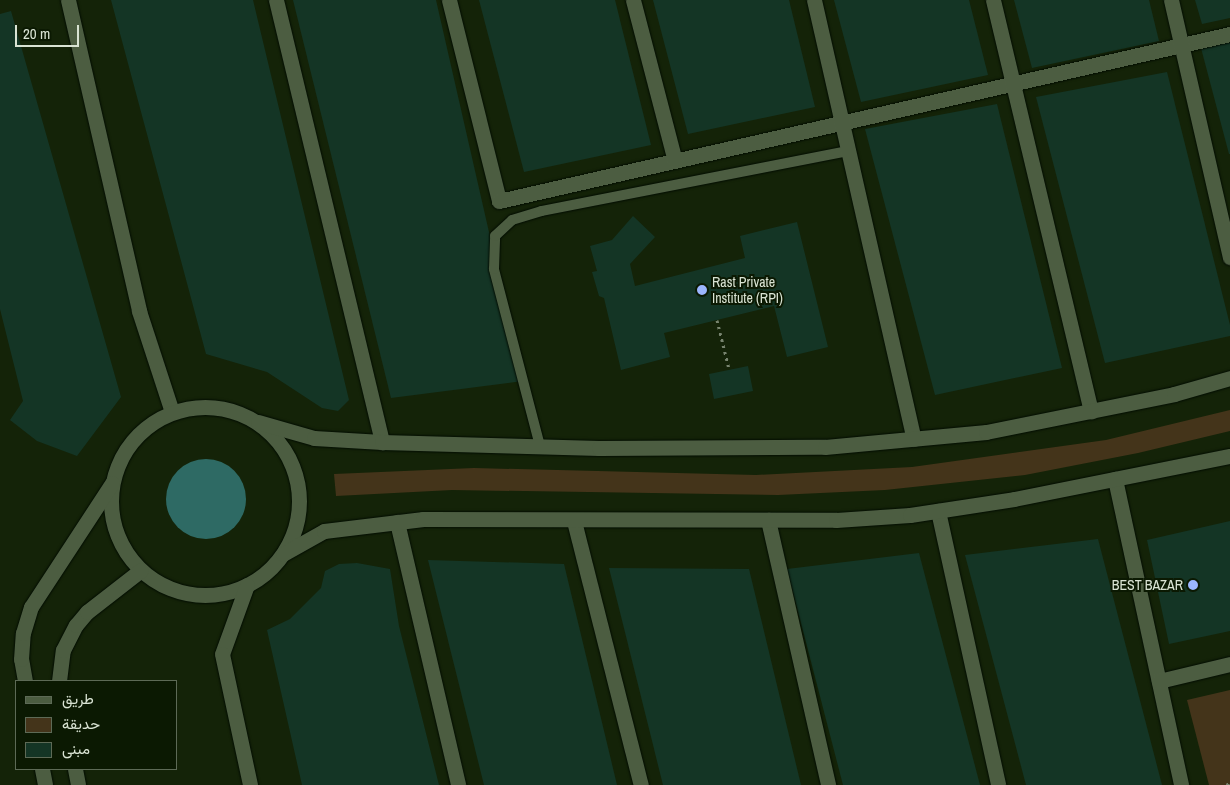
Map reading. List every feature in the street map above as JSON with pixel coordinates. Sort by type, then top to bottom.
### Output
[{"type":"street","points":[[68,0],[139,311],[172,412]]},
{"type":"street","points":[[276,0],[382,442]]},
{"type":"street","points":[[449,0],[499,201],[1230,34]]},
{"type":"street","points":[[633,0],[675,161]]},
{"type":"street","points":[[814,0],[914,439]]},
{"type":"street","points":[[993,0],[1091,411]]},
{"type":"street","points":[[1171,0],[1230,257]]},
{"type":"street","points":[[25,680],[21,659],[23,633],[31,607],[113,482],[124,452],[139,434],[172,412],[201,406],[231,410],[258,422],[314,438],[382,442],[540,446],[825,447],[986,432],[1174,394],[1230,378]]},
{"type":"street","points":[[113,482],[112,514],[119,537],[141,570],[164,586],[192,594],[220,594],[248,585],[267,572],[283,554],[296,528],[300,498],[295,468],[280,442],[258,422]]},
{"type":"street","points":[[283,554],[324,531],[423,519],[574,521],[836,520],[938,511],[1230,456]]},
{"type":"street","points":[[1115,478],[1181,785]]},
{"type":"street","points":[[938,511],[998,785]]},
{"type":"street","points":[[768,520],[828,785]]},
{"type":"street","points":[[574,521],[641,785]]},
{"type":"street","points":[[397,522],[458,785]]},
{"type":"street","points":[[59,680],[63,650],[76,625],[87,612],[141,570]]},
{"type":"street","points":[[248,585],[222,654],[250,785]]},
{"type":"street","points":[[1159,681],[1230,664]]},
{"type":"street","points":[[42,770],[45,785]]},
{"type":"street","points":[[75,770],[78,785]]},
{"type":"lane","points":[[540,446],[494,268],[495,236],[512,220],[542,211],[848,151]]},
{"type":"path","points":[[717,320],[729,369]]},
{"type":"path","points":[[1227,785],[1230,781]]},
{"type":"green space","points":[[1230,410],[1230,431],[1138,453],[1025,475],[885,490],[778,495],[452,490],[336,496],[334,474],[474,468],[756,475],[912,467],[1106,440]]},
{"type":"green space","points":[[1230,690],[1230,785],[1209,785],[1187,700]]},
{"type":"water","points":[[206,459],[221,462],[234,471],[243,484],[246,499],[243,514],[234,527],[221,536],[206,539],[191,536],[178,527],[169,514],[166,499],[169,484],[178,471],[191,462]]},
{"type":"building","points":[[111,0],[253,0],[349,400],[338,411],[322,408],[267,372],[206,354]]},
{"type":"building","points":[[293,0],[436,0],[523,381],[391,398]]},
{"type":"building","points":[[479,0],[615,0],[651,145],[524,172]]},
{"type":"building","points":[[653,0],[789,0],[815,107],[688,134]]},
{"type":"building","points":[[834,0],[969,0],[988,75],[861,102]]},
{"type":"building","points":[[1014,0],[1149,0],[1159,41],[1032,68]]},
{"type":"building","points":[[1195,0],[1230,0],[1230,18],[1202,24]]},
{"type":"building","points":[[11,11],[121,397],[77,456],[37,441],[10,420],[23,401],[0,309],[0,14]]},
{"type":"building","points":[[1230,42],[1230,154],[1229,154],[1201,48]]},
{"type":"building","points":[[1167,72],[1230,325],[1230,336],[1105,363],[1036,97]]},
{"type":"building","points":[[997,104],[1062,368],[935,395],[865,129]]},
{"type":"building","points":[[633,216],[655,237],[630,264],[635,286],[745,258],[740,236],[797,222],[828,347],[787,357],[774,306],[664,333],[670,357],[621,370],[604,298],[599,296],[592,272],[597,271],[590,246],[612,240]]},
{"type":"building","points":[[748,366],[753,391],[714,399],[709,374]]},
{"type":"building","name":"BEST BAZAR","points":[[1230,521],[1230,631],[1169,644],[1147,540]]},
{"type":"building","points":[[1098,539],[1162,785],[1026,785],[965,555]]},
{"type":"building","points":[[919,553],[980,785],[843,785],[787,569]]},
{"type":"building","points":[[428,560],[564,564],[617,785],[484,785]]},
{"type":"building","points":[[357,563],[390,569],[399,626],[439,785],[302,785],[267,630],[290,619],[321,588],[325,571],[339,564]]},
{"type":"building","points":[[609,568],[749,569],[801,785],[663,785]]},
{"type":"place","name":"Rast Private Institute (RPI)","points":[[702,290]]},
{"type":"place","name":"BEST BAZAR","points":[[1193,585]]}]
